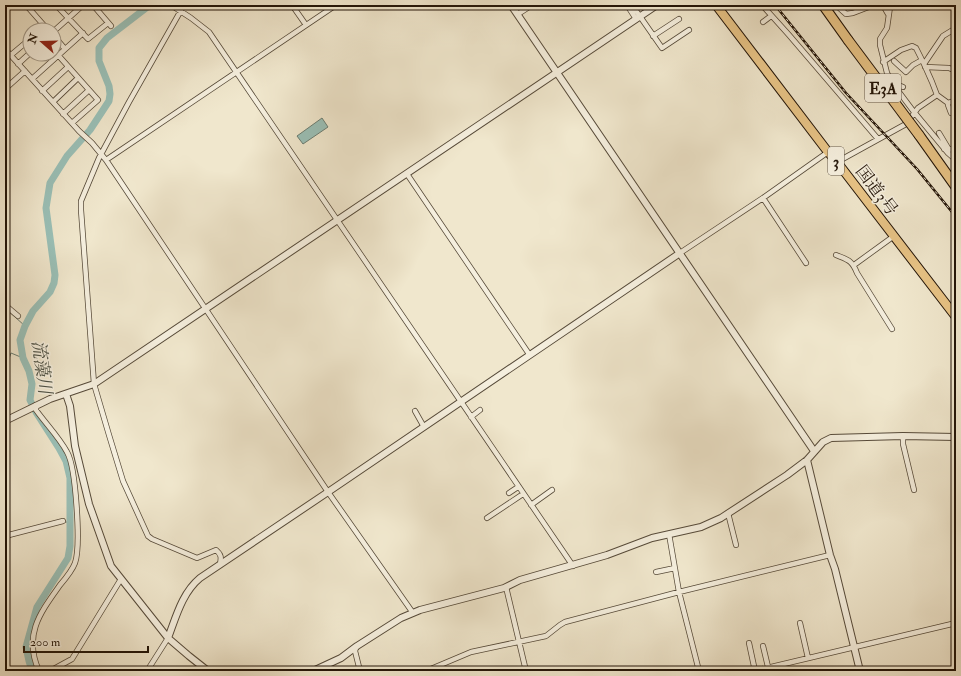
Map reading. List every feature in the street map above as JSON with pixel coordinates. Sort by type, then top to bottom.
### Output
[{"type":"highway","name":"国道3号","points":[[716,5],[956,317]]},
{"type":"highway","name":"E3A","points":[[823,5],[920,134],[956,187]]},
{"type":"highway","name":"E3A","points":[[826,5],[849,39]]},
{"type":"highway","name":"E3A","points":[[920,134],[956,176]]},
{"type":"street","points":[[26,5],[41,22]]},
{"type":"street","points":[[56,5],[88,39],[110,24],[93,5]]},
{"type":"street","points":[[62,24],[83,5]]},
{"type":"street","points":[[171,5],[209,32],[237,71],[460,402],[573,566]]},
{"type":"street","points":[[184,5],[101,154],[81,201],[81,210],[94,384],[123,481],[148,536],[152,540],[197,558],[216,550],[220,553],[220,565]]},
{"type":"street","points":[[292,5],[306,25]]},
{"type":"street","points":[[106,160],[336,5]]},
{"type":"street","points":[[511,5],[814,451]]},
{"type":"street","points":[[518,14],[532,5]]},
{"type":"street","points":[[627,5],[662,48],[689,30]]},
{"type":"street","points":[[632,5],[638,18]]},
{"type":"street","points":[[5,419],[9,419],[50,399],[94,384],[657,5]]},
{"type":"street","points":[[762,5],[878,139]]},
{"type":"street","points":[[836,5],[846,14],[874,5]]},
{"type":"street","points":[[853,5],[860,5]]},
{"type":"street","points":[[882,5],[888,14]]},
{"type":"street","points":[[889,5],[887,28],[880,39],[884,71],[914,112],[956,160]]},
{"type":"street","points":[[763,22],[771,16]]},
{"type":"street","points":[[653,36],[679,20]]},
{"type":"street","points":[[924,63],[943,36],[956,28]]},
{"type":"street","points":[[62,52],[83,34]]},
{"type":"street","points":[[62,45],[66,49]]},
{"type":"street","points":[[11,55],[22,46]]},
{"type":"street","points":[[883,62],[901,50],[912,46],[916,48],[934,85],[936,95],[948,103],[951,113]]},
{"type":"street","points":[[5,49],[106,160],[328,492],[412,613]]},
{"type":"street","points":[[18,64],[22,60]]},
{"type":"street","points":[[62,60],[98,100],[72,124]]},
{"type":"street","points":[[894,61],[906,72],[913,65],[924,63],[949,68],[956,71]]},
{"type":"street","points":[[32,79],[50,62]]},
{"type":"street","points":[[42,90],[68,67]]},
{"type":"street","points":[[5,89],[25,71]]},
{"type":"street","points":[[53,102],[78,78]]},
{"type":"street","points":[[891,82],[904,87]]},
{"type":"street","points":[[928,85],[934,85]]},
{"type":"street","points":[[63,114],[89,90]]},
{"type":"street","points":[[837,162],[906,124],[918,108],[936,95]]},
{"type":"street","points":[[948,103],[956,100]]},
{"type":"street","points":[[939,133],[946,148],[956,152]]},
{"type":"street","points":[[147,671],[168,638],[191,585],[529,354],[763,198],[828,152]]},
{"type":"street","points":[[407,174],[529,354]]},
{"type":"street","points":[[763,198],[806,264]]},
{"type":"street","points":[[854,264],[894,236]]},
{"type":"street","points":[[836,255],[854,264],[857,274],[892,329]]},
{"type":"street","points":[[5,305],[18,316]]},
{"type":"street","points":[[66,394],[70,406],[75,446],[89,504],[112,568],[168,638],[208,671]]},
{"type":"street","points":[[35,406],[36,410],[63,446],[70,459],[76,503],[78,542],[78,552],[74,567],[40,614],[35,626],[33,635],[33,650],[39,671]]},
{"type":"street","points":[[471,417],[480,410]]},
{"type":"street","points":[[415,411],[424,427]]},
{"type":"street","points":[[903,436],[903,444],[914,490]]},
{"type":"street","points":[[313,671],[341,658],[401,618],[420,610],[506,587],[520,580],[573,566],[652,538],[701,527],[728,513],[807,460],[823,442],[830,438],[903,436],[956,437]]},
{"type":"street","points":[[807,460],[860,671]]},
{"type":"street","points":[[509,493],[518,487]]},
{"type":"street","points":[[531,505],[552,490]]},
{"type":"street","points":[[487,518],[523,494]]},
{"type":"street","points":[[728,513],[736,545]]},
{"type":"street","points":[[5,536],[63,521]]},
{"type":"street","points":[[669,534],[679,592],[699,671]]},
{"type":"street","points":[[426,671],[438,668],[471,652],[546,636],[565,622],[830,555]]},
{"type":"street","points":[[656,572],[675,568]]},
{"type":"street","points":[[50,671],[72,659],[121,579]]},
{"type":"street","points":[[506,587],[526,671]]},
{"type":"street","points":[[800,622],[808,658]]},
{"type":"street","points":[[749,643],[754,671],[769,669],[808,658],[956,623]]},
{"type":"street","points":[[357,646],[355,652],[360,671]]},
{"type":"street","points":[[763,646],[769,669]]},
{"type":"water","points":[[322,118],[328,127],[303,144],[297,136]]},
{"type":"waterway","name":"流藻川","points":[[32,671],[26,647],[37,607],[68,558],[70,546],[70,478],[66,461],[30,400],[32,384],[29,371],[23,358],[20,340],[33,311],[50,292],[54,283],[55,275],[46,208],[50,183],[67,156],[90,130],[109,101],[109,86],[99,61],[99,48],[107,38],[150,5]]},
{"type":"waterway","points":[[5,308],[25,326]]},
{"type":"waterway","points":[[5,370],[11,353],[23,358]]},
{"type":"waterway","name":"流藻川","points":[[65,522],[70,525]]},
{"type":"waterway","points":[[5,538],[12,536]]},
{"type":"railway","points":[[775,5],[846,93],[917,169],[956,217]]}]
